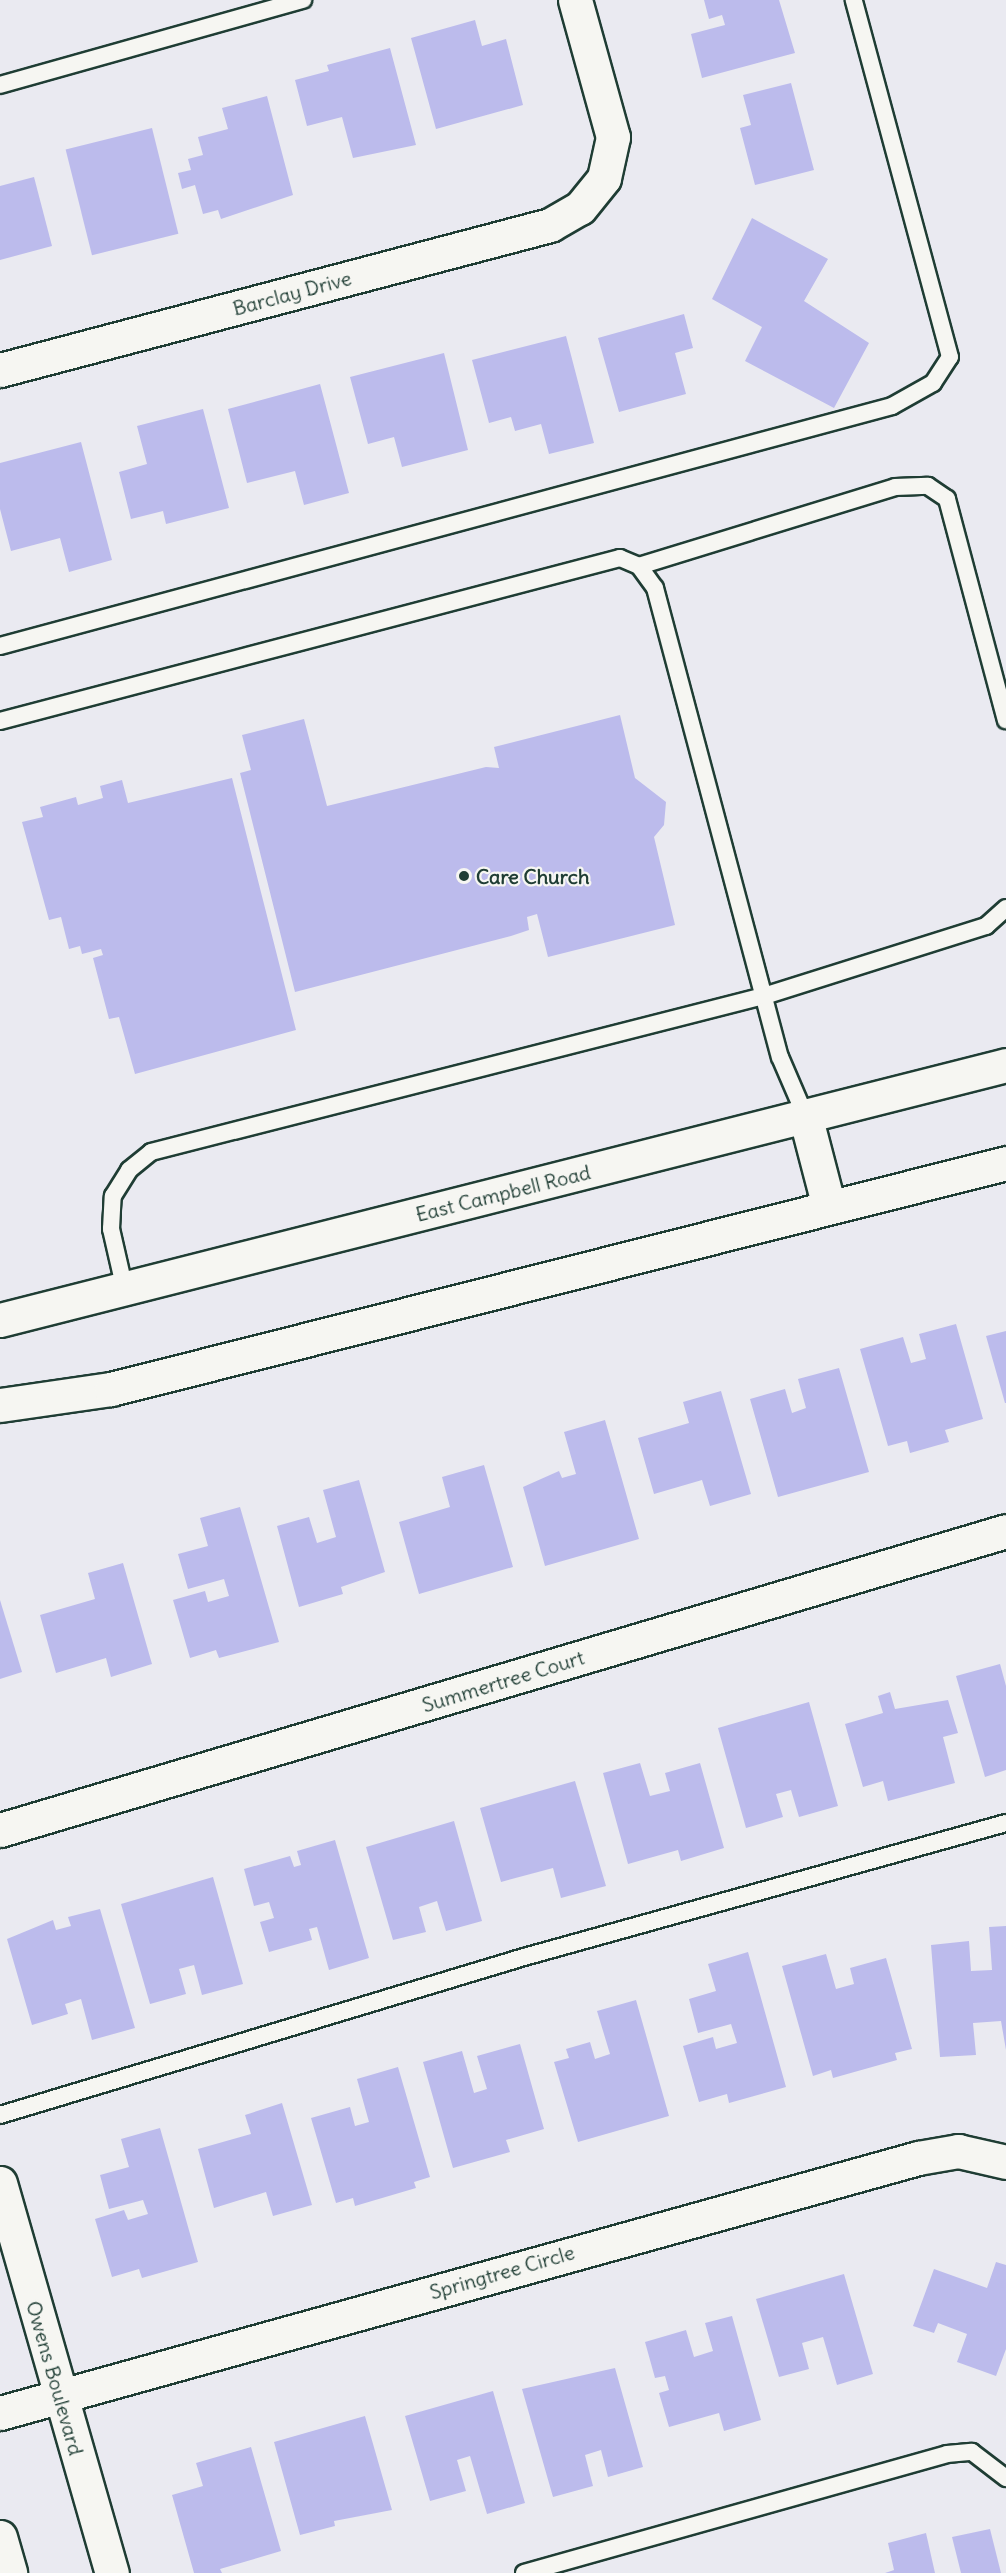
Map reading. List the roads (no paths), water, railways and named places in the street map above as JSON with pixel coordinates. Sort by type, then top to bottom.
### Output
[{"type":"street","name":"Barclay Drive","points":[[0,370],[550,225],[580,208],[604,178],[613,137],[575,0]]},
{"type":"street","name":"East Campbell Road","points":[[0,1320],[1006,1065]]},
{"type":"street","points":[[805,1115],[829,1207]]},
{"type":"street","points":[[0,1405],[111,1389],[1006,1163]]},
{"type":"street","name":"Summertree Court","points":[[0,1830],[1006,1531]]},
{"type":"street","name":"Springtree Circle","points":[[0,2413],[918,2158],[958,2151],[1006,2162]]},
{"type":"street","name":"Owens Boulevard","points":[[0,2183],[112,2573]]},
{"type":"street","points":[[0,2537],[10,2573]]},
{"type":"lane","points":[[0,85],[303,0]]},
{"type":"lane","points":[[0,646],[892,406],[933,383],[950,357],[854,0]]},
{"type":"lane","points":[[639,566],[895,487],[928,486],[947,499],[1006,720]]},
{"type":"lane","points":[[0,722],[620,558],[639,566],[655,588],[780,1057],[805,1115]]},
{"type":"lane","points":[[125,1290],[111,1229],[113,1196],[129,1170],[151,1152],[764,996],[986,926],[1006,908]]},
{"type":"lane","points":[[0,2115],[524,1957],[1006,1823]]},
{"type":"lane","points":[[524,2573],[947,2454],[972,2452],[1006,2478]]},
{"type":"place","name":"Care Church","points":[[464,876]]}]
